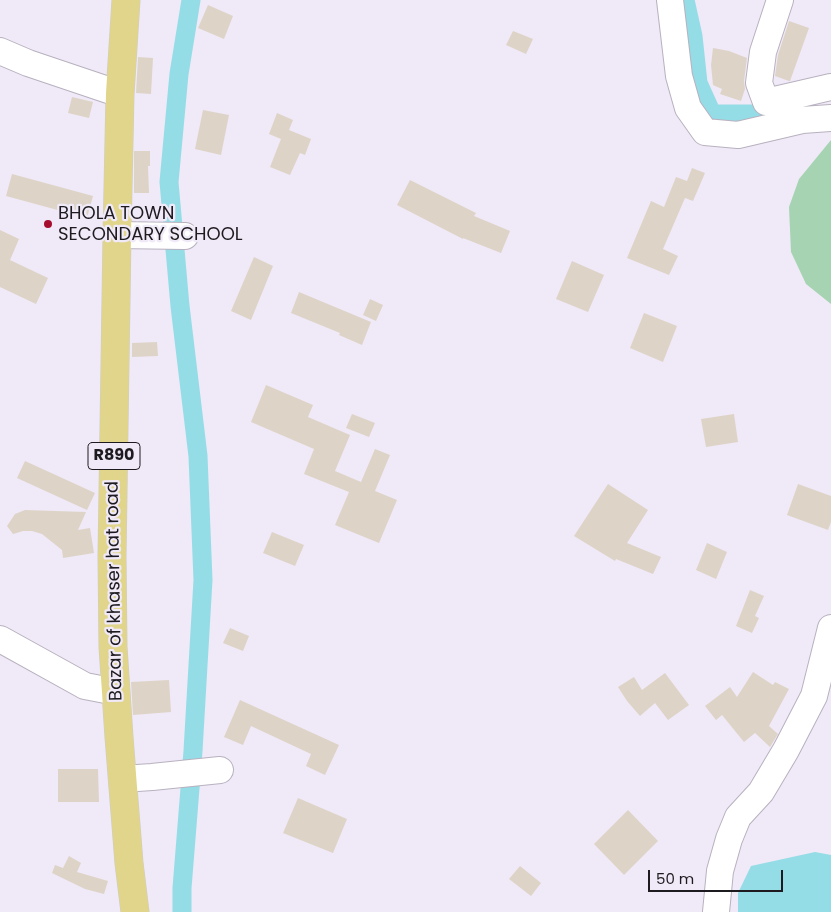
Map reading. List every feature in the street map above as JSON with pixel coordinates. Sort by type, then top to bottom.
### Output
[{"type":"main road","name":"Bazar of khaser hat road","points":[[126,0],[120,94],[128,236],[112,556],[113,647],[122,779],[135,912]]},
{"type":"street","points":[[670,0],[680,76],[688,108],[705,132],[738,135],[802,120],[831,118]]},
{"type":"street","points":[[780,0],[763,52],[759,83],[766,102],[831,87]]},
{"type":"street","points":[[0,51],[28,64],[120,94]]},
{"type":"street","points":[[128,236],[186,236]]},
{"type":"street","points":[[716,912],[720,871],[729,839],[738,817],[761,792],[786,750],[814,696],[826,670],[831,628]]},
{"type":"street","points":[[0,640],[85,686],[116,692]]},
{"type":"street","points":[[122,779],[220,770]]},
{"type":"green space","points":[[831,140],[831,304],[806,284],[791,252],[789,207],[799,179]]},
{"type":"water","points":[[815,852],[831,855],[831,912],[738,912],[738,893],[751,866]]},
{"type":"building","points":[[208,5],[233,16],[224,39],[198,28]]},
{"type":"building","points":[[789,21],[809,28],[790,81],[775,76],[778,55]]},
{"type":"building","points":[[513,31],[533,39],[526,54],[506,45]]},
{"type":"building","points":[[713,48],[729,51],[747,58],[744,81],[745,89],[741,101],[720,94],[722,89],[713,85],[711,65]]},
{"type":"building","points":[[138,57],[153,58],[151,94],[136,93]]},
{"type":"building","points":[[72,97],[93,102],[89,118],[68,113]]},
{"type":"building","points":[[203,110],[229,115],[221,155],[195,149]]},
{"type":"building","points":[[277,113],[293,120],[289,130],[311,139],[305,155],[300,153],[290,175],[270,167],[281,139],[269,134]]},
{"type":"building","points":[[134,151],[150,151],[150,166],[148,166],[149,193],[134,193]]},
{"type":"building","points":[[692,168],[705,173],[693,201],[685,198],[663,249],[678,256],[669,275],[627,258],[651,201],[664,207],[676,177],[687,181]]},
{"type":"building","points":[[12,174],[93,196],[87,218],[6,196]]},
{"type":"building","points":[[410,180],[476,213],[474,216],[510,231],[501,253],[463,239],[397,205]]},
{"type":"building","points":[[0,230],[19,239],[10,260],[48,278],[36,304],[0,287]]},
{"type":"building","points":[[254,257],[273,266],[251,320],[231,311]]},
{"type":"building","points":[[572,261],[604,275],[588,312],[556,299]]},
{"type":"building","points":[[299,292],[371,322],[362,345],[339,335],[340,333],[291,313]]},
{"type":"building","points":[[370,299],[383,305],[376,321],[363,315]]},
{"type":"building","points":[[644,313],[677,326],[663,362],[630,348]]},
{"type":"building","points":[[157,342],[158,356],[132,357],[132,343]]},
{"type":"building","points":[[266,385],[313,405],[308,417],[350,435],[335,471],[361,482],[375,449],[390,455],[375,491],[397,500],[379,543],[335,525],[349,492],[304,474],[314,449],[251,422]]},
{"type":"building","points":[[352,414],[375,423],[369,437],[346,428]]},
{"type":"building","points":[[734,414],[738,442],[706,447],[701,419]]},
{"type":"building","points":[[25,461],[95,493],[87,510],[17,478]]},
{"type":"building","points":[[608,484],[648,510],[627,543],[661,557],[653,574],[616,559],[615,561],[574,536]]},
{"type":"building","points":[[798,484],[831,496],[831,522],[828,530],[787,515]]},
{"type":"building","points":[[25,510],[86,512],[78,530],[90,528],[94,553],[63,558],[62,550],[42,534],[23,531],[13,534],[7,526],[15,514]]},
{"type":"building","points":[[272,532],[304,545],[295,566],[263,553]]},
{"type":"building","points":[[707,543],[727,552],[716,579],[696,570]]},
{"type":"building","points":[[750,590],[764,596],[755,616],[759,618],[752,633],[736,626]]},
{"type":"building","points":[[230,628],[249,636],[243,651],[223,643]]},
{"type":"building","points":[[753,672],[773,685],[775,682],[789,689],[769,726],[778,734],[770,747],[755,733],[744,742],[722,715],[716,720],[705,706],[730,687],[737,697]]},
{"type":"building","points":[[665,673],[689,705],[668,720],[655,703],[640,716],[618,687],[634,677],[642,690]]},
{"type":"building","points":[[169,680],[171,712],[133,715],[131,682]]},
{"type":"building","points":[[240,700],[339,745],[325,775],[306,766],[311,754],[251,726],[243,745],[224,737]]},
{"type":"building","points":[[58,769],[98,769],[99,802],[58,802]]},
{"type":"building","points":[[298,798],[347,819],[333,853],[283,833]]},
{"type":"building","points":[[628,810],[658,841],[624,875],[594,844]]},
{"type":"building","points":[[69,856],[81,863],[77,872],[108,881],[104,894],[85,889],[52,873],[55,865],[63,868]]},
{"type":"building","points":[[520,866],[541,883],[531,896],[509,879]]},
{"type":"waterway","points":[[182,912],[182,888],[193,751],[203,580],[198,456],[180,306],[169,182],[179,74],[191,0]]},
{"type":"waterway","points":[[685,0],[693,36],[698,83],[712,114],[758,114],[785,109]]},
{"type":"place","name":"BHOLA TOWN SECONDARY SCHOOL","points":[[48,224]]}]
